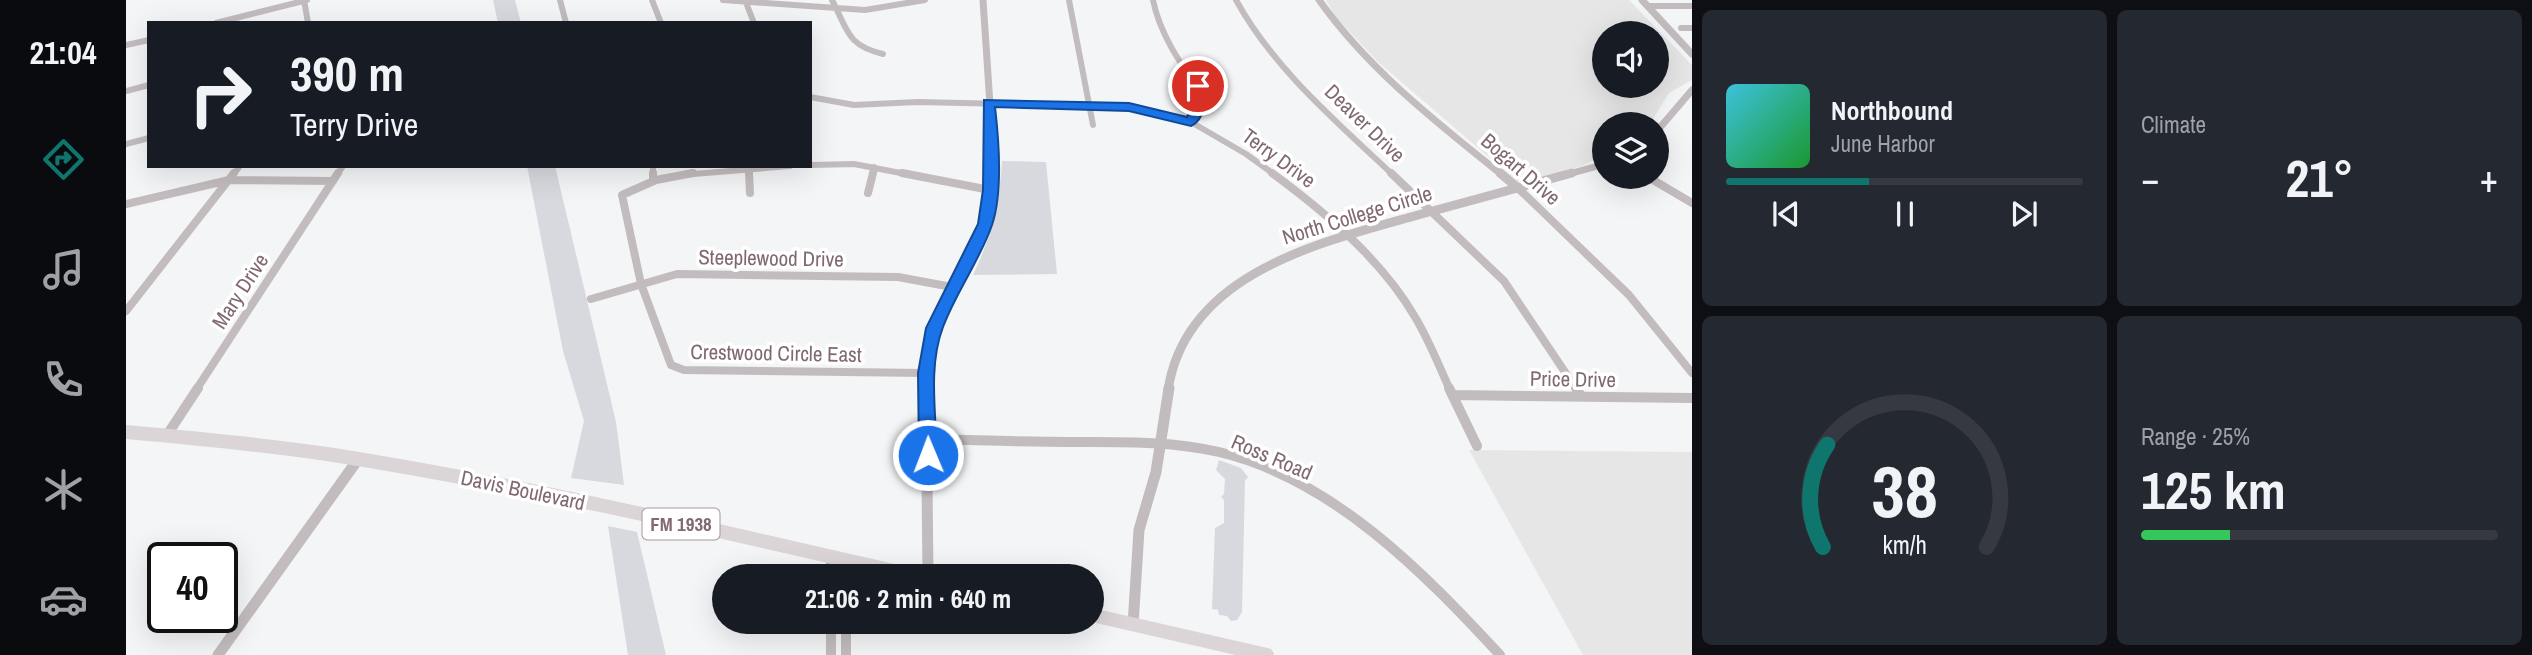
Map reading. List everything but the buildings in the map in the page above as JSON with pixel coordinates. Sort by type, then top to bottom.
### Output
[{"type":"main road","name":"Davis Boulevard","points":[[126,432],[359,458],[448,474],[864,564]]},
{"type":"main road","points":[[1104,618],[1267,655]]},
{"type":"street","points":[[224,21],[305,0],[308,21]]},
{"type":"street","points":[[560,0],[565,21]]},
{"type":"street","points":[[652,0],[660,21]]},
{"type":"street","points":[[723,0],[838,10],[880,9],[925,0]]},
{"type":"street","points":[[832,0],[845,33],[865,50],[883,54]]},
{"type":"street","points":[[928,564],[926,373],[934,328],[985,224],[990,190],[992,135],[983,0]]},
{"type":"street","points":[[1069,0],[1093,125]]},
{"type":"street","points":[[1153,0],[1156,16],[1173,52],[1201,93],[1191,122]]},
{"type":"street","name":"Deaver Drive","points":[[1236,0],[1255,33],[1316,102],[1504,281],[1559,358],[1581,396]]},
{"type":"street","name":"Bogart Drive","points":[[1319,0],[1345,35],[1384,75],[1519,189],[1629,295],[1692,373]]},
{"type":"street","points":[[1667,0],[1673,6]]},
{"type":"street","points":[[746,1],[753,21]]},
{"type":"street","points":[[1645,3],[1692,6]]},
{"type":"street","points":[[1645,3],[1692,54]]},
{"type":"street","points":[[1681,28],[1692,28]]},
{"type":"street","points":[[126,45],[147,40]]},
{"type":"street","points":[[126,91],[147,86]]},
{"type":"street","points":[[1669,118],[1683,96],[1692,90]]},
{"type":"street","name":"Terry Drive","points":[[812,97],[854,105],[1090,104],[1129,107],[1191,122],[1273,173],[1346,235],[1392,283],[1416,318],[1477,446]]},
{"type":"street","points":[[126,144],[147,139]]},
{"type":"street","points":[[812,165],[854,164],[990,190]]},
{"type":"street","points":[[868,193],[874,167]]},
{"type":"street","points":[[126,311],[238,168]]},
{"type":"street","name":"Mary Drive","points":[[167,435],[342,168]]},
{"type":"street","points":[[653,168],[653,181]]},
{"type":"street","points":[[641,284],[621,200],[624,192],[653,181],[763,168]]},
{"type":"street","name":"North College Circle","points":[[1133,625],[1139,530],[1156,472],[1158,443],[1176,358],[1197,323],[1219,299],[1252,273],[1281,258],[1346,235],[1592,168]]},
{"type":"street","points":[[750,169],[750,193]]},
{"type":"street","points":[[126,204],[229,180],[333,181]]},
{"type":"street","points":[[1668,189],[1692,203]]},
{"type":"street","name":"Steeplewood Drive","points":[[591,299],[677,274],[898,277],[952,287]]},
{"type":"street","name":"Crestwood Circle East","points":[[641,284],[673,368],[926,373]]},
{"type":"street","name":"Price Drive","points":[[1453,395],[1692,398]]},
{"type":"street","name":"Ross Road","points":[[928,439],[1158,443],[1240,458],[1319,496],[1381,540],[1469,621],[1500,655]]},
{"type":"street","points":[[218,655],[359,458]]},
{"type":"street","points":[[836,564],[838,558]]},
{"type":"street","points":[[838,558],[840,564]]},
{"type":"street","points":[[831,634],[831,655]]},
{"type":"street","points":[[846,634],[846,655]]},
{"type":"shaded area","points":[[493,0],[515,0],[520,21],[498,21]]},
{"type":"shaded area","points":[[1326,0],[1629,0],[1649,21],[1592,21],[1592,98],[1666,98],[1657,112],[1592,112],[1592,161],[1520,184],[1377,61],[1335,16]]},
{"type":"shaded area","points":[[1669,41],[1692,65],[1692,80],[1669,93]]},
{"type":"shaded area","points":[[1002,161],[1046,162],[1057,274],[973,275],[993,220]]},
{"type":"shaded area","points":[[527,168],[555,168],[616,422],[624,485],[571,478],[584,421],[563,351]]},
{"type":"shaded area","points":[[1469,450],[1692,452],[1692,655],[1583,655]]},
{"type":"shaded area","points":[[1219,460],[1241,468],[1248,477],[1245,481],[1242,612],[1237,620],[1231,621],[1227,616],[1219,615],[1218,610],[1212,609],[1215,528],[1224,523],[1224,500],[1221,497],[1224,494],[1225,479],[1216,470]]},
{"type":"shaded area","points":[[608,526],[637,532],[666,655],[628,655]]},
{"type":"route","points":[[928,455],[926,373],[934,328],[985,224],[990,190],[992,135],[989,103],[1129,107],[1191,122],[1201,98],[1198,86]]}]
